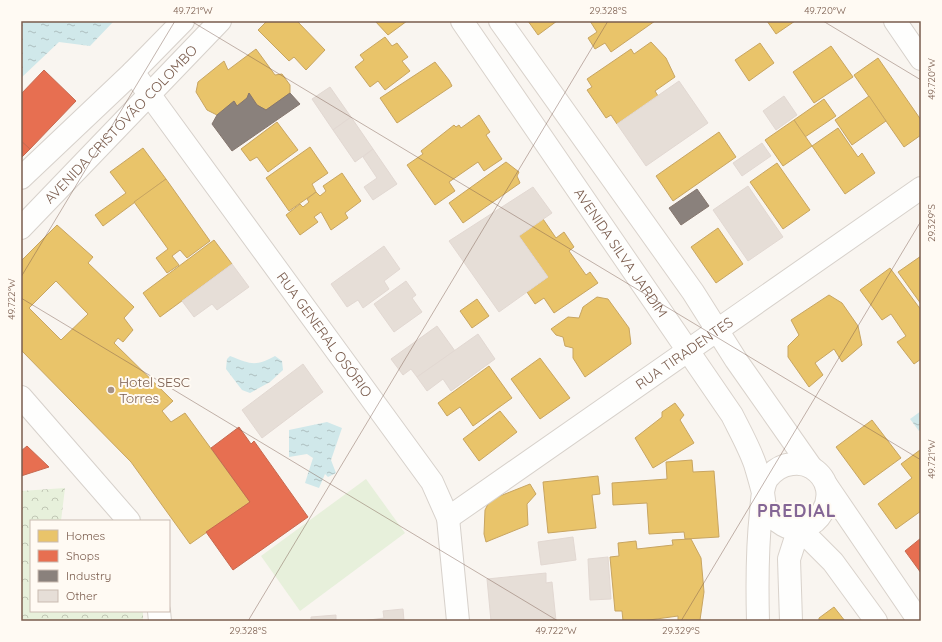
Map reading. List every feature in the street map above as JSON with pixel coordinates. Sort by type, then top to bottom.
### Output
[{"type":"street","name":"AVENIDA CRISTÓVÃO COLOMBO","points":[[21,178],[133,72],[183,21]]},
{"type":"street","name":"AVENIDA CRISTÓVÃO COLOMBO","points":[[21,228],[149,93],[220,21]]},
{"type":"street","name":"AVENIDA SILVA JARDIM","points":[[462,21],[732,415],[754,463],[763,493],[765,507],[773,519],[785,526],[799,528]]},
{"type":"street","points":[[500,21],[693,292],[776,419],[811,467],[821,475],[918,621]]},
{"type":"street","points":[[895,21],[921,59]]},
{"type":"street","name":"RUA GENERAL OSÓRIO","points":[[133,72],[432,482],[448,518],[458,621]]},
{"type":"street","name":"RUA TIRADENTES","points":[[448,518],[921,188]]},
{"type":"street","points":[[21,398],[128,520]]},
{"type":"street","points":[[758,621],[756,570],[763,493],[767,480],[775,470],[786,464],[799,463],[811,467]]},
{"type":"street","points":[[799,528],[813,523],[823,513],[828,500],[827,486]]},
{"type":"street","points":[[791,621],[789,559],[799,528]]},
{"type":"street","points":[[799,528],[833,562],[876,621]]},
{"type":"green space","points":[[366,479],[405,533],[300,611],[261,556]]},
{"type":"green space","points":[[65,488],[61,520],[30,520],[30,612],[143,612],[143,620],[21,621],[21,491]]},
{"type":"water","points":[[21,21],[114,21],[90,46],[59,42],[21,78]]},
{"type":"water","points":[[230,356],[243,361],[258,363],[275,356],[282,361],[283,370],[270,382],[250,393],[242,390],[226,369],[227,359]]},
{"type":"water","points":[[921,411],[921,430],[919,431],[910,419]]},
{"type":"water","points":[[327,422],[342,428],[331,460],[336,473],[328,477],[325,474],[319,488],[305,483],[313,458],[307,454],[289,457],[289,430]]},
{"type":"building: Homes","points":[[267,21],[297,21],[325,50],[306,70],[294,57],[289,61],[258,30]]},
{"type":"building: Homes","points":[[375,21],[407,21],[388,35]]},
{"type":"building: Homes","points":[[528,21],[557,21],[538,35]]},
{"type":"building: Homes","points":[[590,21],[655,21],[611,52],[605,43],[595,49],[588,38],[597,32]]},
{"type":"building: Homes","points":[[767,21],[795,21],[776,34]]},
{"type":"building: Homes","points":[[385,37],[392,46],[397,43],[408,57],[402,61],[410,71],[385,90],[378,81],[370,87],[355,67],[364,60],[360,55]]},
{"type":"building: Homes","points":[[651,42],[666,58],[675,77],[655,91],[658,96],[617,124],[611,115],[606,118],[587,90],[592,87],[587,79],[631,49],[634,54]]},
{"type":"building: Homes","points":[[760,43],[774,63],[749,81],[735,60]]},
{"type":"building: Homes","points":[[831,46],[853,77],[814,103],[793,72]]},
{"type":"building: Homes","points":[[256,49],[275,75],[282,74],[290,85],[290,93],[266,110],[257,105],[249,93],[247,98],[237,106],[234,101],[217,115],[207,110],[196,92],[198,82],[224,61],[228,70]]},
{"type":"building: Homes","points":[[878,58],[921,120],[921,135],[904,147],[854,75]]},
{"type":"building: Homes","points":[[435,62],[452,86],[397,123],[380,98]]},
{"type":"building: Homes","points":[[869,96],[886,121],[852,145],[835,120]]},
{"type":"building: Homes","points":[[824,99],[836,116],[805,137],[794,120]]},
{"type":"building: Homes","points":[[479,115],[490,132],[486,135],[502,159],[484,171],[478,162],[449,182],[455,191],[435,205],[407,165],[423,154],[421,151],[454,125],[456,127],[459,125],[461,128]]},
{"type":"building: Homes","points":[[794,120],[812,146],[783,166],[765,140]]},
{"type":"building: Homes","points":[[277,122],[298,150],[268,172],[257,157],[250,161],[241,149]]},
{"type":"building: Homes","points":[[838,128],[858,157],[862,153],[875,173],[845,194],[812,146]]},
{"type":"building: Homes","points":[[719,132],[736,157],[673,201],[656,176]]},
{"type":"building: Homes","points":[[310,147],[328,173],[312,184],[316,192],[289,211],[266,178]]},
{"type":"building: Homes","points":[[143,148],[166,179],[103,226],[95,215],[126,193],[110,172]]},
{"type":"building: Homes","points":[[506,162],[519,172],[517,176],[520,183],[463,223],[449,203]]},
{"type":"building: Homes","points":[[777,163],[810,210],[783,229],[750,182]]},
{"type":"building: Homes","points":[[342,173],[361,201],[345,213],[348,218],[331,230],[321,212],[314,217],[318,222],[300,235],[286,215],[300,204],[303,207],[309,202],[307,199],[316,192],[320,196],[326,191],[323,186]]},
{"type":"building: Homes","points":[[166,179],[210,241],[187,258],[180,250],[172,256],[179,265],[167,273],[156,258],[168,249],[134,202]]},
{"type":"building: Homes","points":[[543,219],[556,238],[564,232],[574,247],[569,251],[586,275],[590,272],[598,283],[554,313],[544,298],[535,304],[527,292],[548,277],[519,236]]},
{"type":"building: Homes","name":"Hotel SESC Torres","points":[[57,225],[93,257],[88,263],[134,307],[124,318],[133,330],[123,342],[118,338],[114,343],[173,401],[162,411],[171,422],[185,413],[250,502],[190,544],[131,462],[21,350],[21,261]],"holes":[[[56,281],[88,314],[61,340],[29,308]]]},
{"type":"building: Homes","points":[[718,228],[743,264],[716,283],[691,247]]},
{"type":"building: Homes","points":[[214,240],[232,264],[160,317],[143,293]]},
{"type":"building: Homes","points":[[921,256],[921,304],[898,272]]},
{"type":"building: Homes","points":[[890,268],[921,310],[921,359],[914,364],[897,342],[906,336],[891,314],[882,320],[860,290]]},
{"type":"building: Homes","points":[[829,295],[842,303],[858,326],[862,345],[842,362],[834,349],[815,363],[823,375],[809,387],[788,357],[788,346],[799,335],[791,320]]},
{"type":"building: Homes","points":[[597,297],[608,299],[629,328],[631,344],[585,377],[573,358],[573,348],[565,346],[563,337],[556,335],[551,329],[568,317],[579,318],[583,307]]},
{"type":"building: Homes","points":[[477,299],[489,316],[472,328],[460,311]]},
{"type":"building: Homes","points":[[540,358],[570,398],[540,419],[511,379]]},
{"type":"building: Homes","points":[[489,366],[512,398],[473,426],[460,407],[447,416],[438,403]]},
{"type":"building: Homes","points":[[675,403],[684,415],[680,420],[694,443],[653,468],[635,438],[662,417],[662,412]]},
{"type":"building: Homes","points":[[500,411],[517,432],[479,461],[463,439]]},
{"type":"building: Homes","points":[[872,420],[901,458],[864,485],[836,447]]},
{"type":"building: Homes","points":[[920,450],[921,511],[896,529],[878,504],[912,478],[901,464]]},
{"type":"building: Homes","points":[[692,460],[693,472],[714,471],[719,537],[685,539],[684,532],[649,534],[647,503],[613,505],[612,483],[667,479],[666,462]]},
{"type":"building: Homes","points":[[598,476],[600,494],[592,495],[596,528],[548,533],[543,482]]},
{"type":"building: Homes","points":[[530,484],[536,494],[527,504],[528,525],[486,542],[484,534],[485,510],[490,500]]},
{"type":"building: Homes","points":[[691,539],[701,558],[704,592],[700,620],[678,621],[678,616],[642,621],[623,621],[622,611],[615,611],[610,557],[619,556],[618,543],[636,541],[637,549],[673,545],[672,540]]},
{"type":"building: Homes","points":[[834,607],[845,621],[819,621],[819,618]]},
{"type":"building: Shops","points":[[44,70],[76,101],[30,149],[21,141],[21,94]]},
{"type":"building: Shops","points":[[21,141],[30,149],[21,158]]},
{"type":"building: Shops","points":[[239,427],[251,444],[254,441],[308,517],[233,570],[206,532],[250,502],[211,448]]},
{"type":"building: Shops","points":[[27,446],[49,467],[21,476],[21,451]]},
{"type":"building: Shops","points":[[921,538],[921,573],[905,551]]},
{"type":"building: Industry","points":[[249,93],[257,105],[266,110],[290,93],[300,104],[232,151],[212,124],[217,115],[234,101],[237,106],[247,98]]},
{"type":"building: Industry","points":[[697,189],[709,206],[681,225],[669,208]]},
{"type":"building: Other","points":[[679,81],[708,123],[646,166],[617,124]]},
{"type":"building: Other","points":[[330,87],[351,117],[333,130],[312,99]]},
{"type":"building: Other","points":[[784,96],[797,115],[776,130],[763,111]]},
{"type":"building: Other","points":[[351,117],[373,149],[355,162],[333,130]]},
{"type":"building: Other","points":[[762,143],[771,156],[742,176],[733,163]]},
{"type":"building: Other","points":[[373,149],[397,184],[373,200],[364,187],[377,178],[363,157]]},
{"type":"building: Other","points":[[748,186],[783,237],[748,261],[713,210]]},
{"type":"building: Other","points":[[533,187],[552,213],[519,236],[548,277],[499,312],[449,241]]},
{"type":"building: Other","points":[[384,246],[400,269],[384,281],[389,289],[363,308],[358,300],[347,307],[331,284]]},
{"type":"building: Other","points":[[232,264],[249,287],[217,310],[212,304],[194,317],[182,301]]},
{"type":"building: Other","points":[[406,281],[416,295],[412,298],[422,312],[394,332],[374,304]]},
{"type":"building: Other","points":[[437,326],[455,351],[417,377],[411,369],[403,375],[391,359]]},
{"type":"building: Other","points":[[478,334],[495,359],[451,391],[443,379],[427,391],[417,377]]},
{"type":"building: Other","points":[[303,364],[323,392],[262,438],[242,410]]},
{"type":"building: Other","points":[[573,537],[576,560],[541,565],[538,542]]},
{"type":"building: Other","points":[[608,557],[611,599],[590,600],[588,559]]},
{"type":"building: Other","points":[[546,573],[546,583],[552,582],[556,621],[491,621],[487,579]]},
{"type":"building: Other","points":[[403,609],[404,621],[362,621],[384,618],[383,611]]},
{"type":"building: Other","points":[[336,615],[336,621],[311,621],[311,617]]},
{"type":"place","name":"Hotel SESC Torres","points":[[111,390]]},
{"type":"district","name":"PREDIAL","points":[[797,511]]}]
